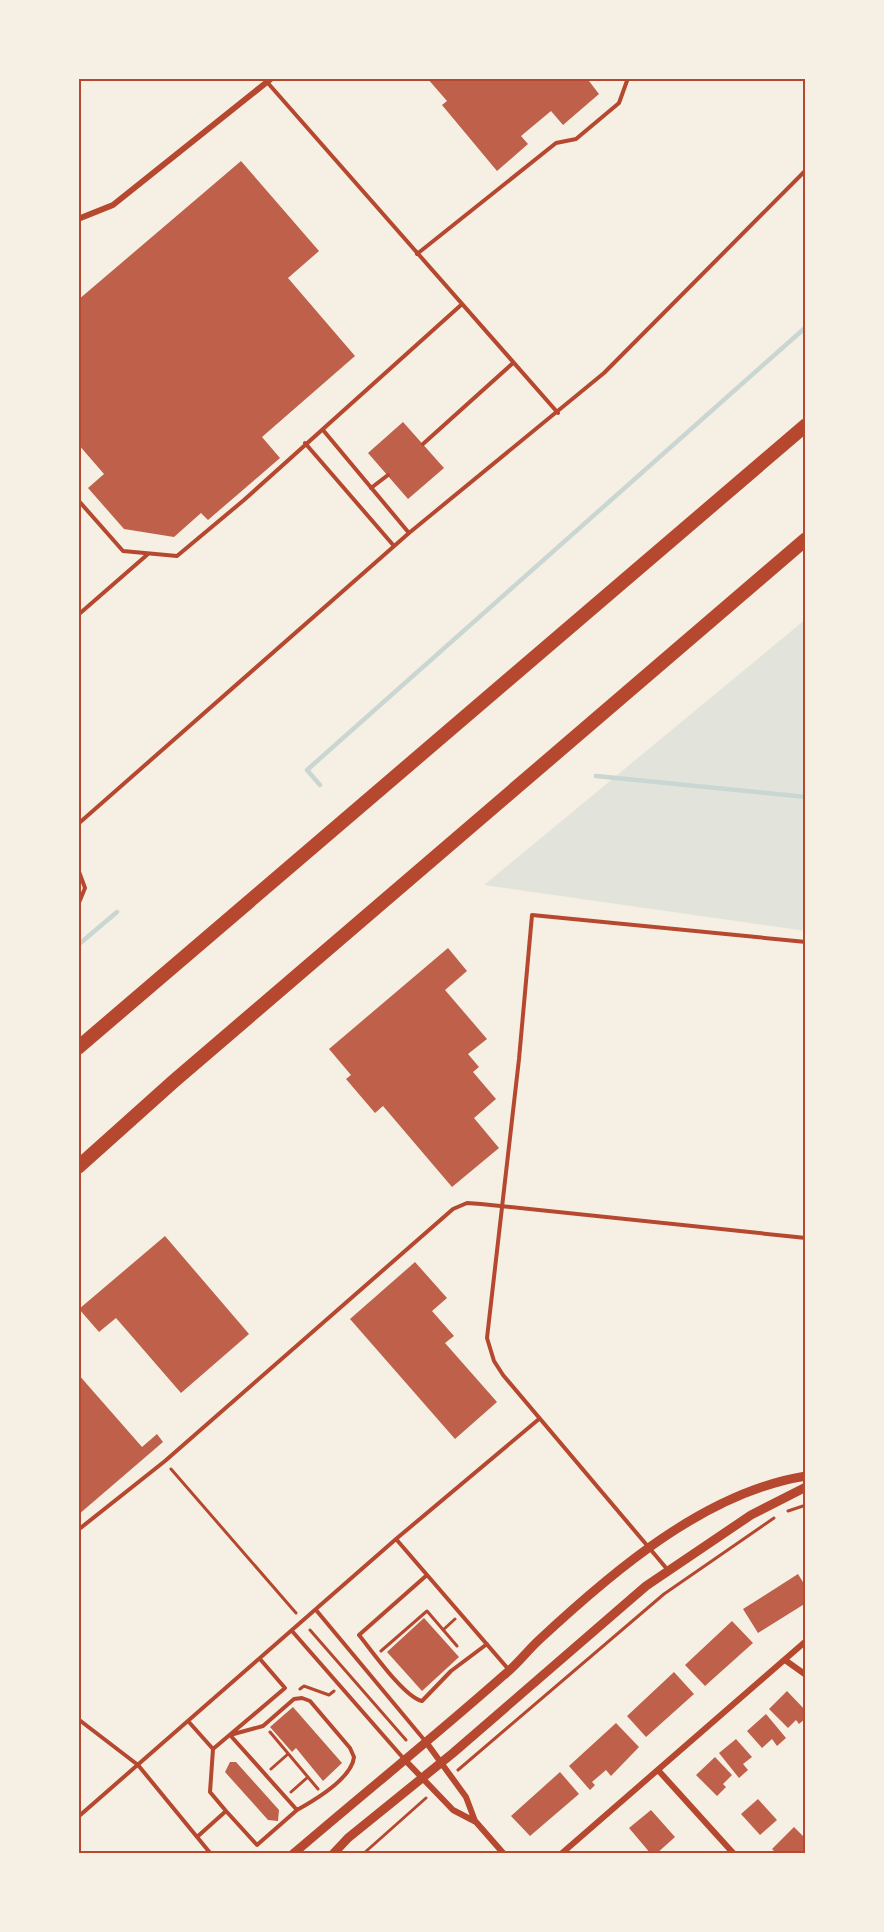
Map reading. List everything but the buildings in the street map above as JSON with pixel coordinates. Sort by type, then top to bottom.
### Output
[{"type":"highway","points":[[78,1048],[806,425]]},
{"type":"highway","points":[[78,1167],[158,1094],[806,539]]},
{"type":"street","points":[[78,219],[113,205],[269,80]]},
{"type":"street","points":[[293,1854],[510,1671],[539,1640],[650,1547],[732,1499],[776,1483],[806,1480]]},
{"type":"street","points":[[333,1854],[421,1777],[668,1570],[806,1480]]},
{"type":"street","points":[[561,1854],[806,1641]]},
{"type":"street","points":[[785,1660],[806,1675]]},
{"type":"street","points":[[426,1742],[466,1797],[476,1822],[504,1854]]},
{"type":"street","points":[[404,1759],[453,1810],[476,1822]]},
{"type":"street","points":[[658,1770],[734,1854]]},
{"type":"lane","points":[[417,255],[556,143],[576,139],[619,103],[628,78]]},
{"type":"lane","points":[[269,80],[417,255],[558,413]]},
{"type":"lane","points":[[78,824],[409,533],[604,373],[806,170]]},
{"type":"lane","points":[[78,500],[123,550],[177,556],[244,500],[461,305]]},
{"type":"lane","points":[[423,444],[513,363]]},
{"type":"lane","points":[[322,430],[409,533]]},
{"type":"lane","points":[[305,443],[394,546]]},
{"type":"lane","points":[[371,488],[388,475]]},
{"type":"lane","points":[[78,615],[149,554]]},
{"type":"lane","points":[[78,869],[85,888],[78,905]]},
{"type":"lane","points":[[668,1570],[502,1375],[494,1361],[487,1338],[503,1206],[532,915],[806,942]]},
{"type":"lane","points":[[78,1530],[165,1461],[453,1209],[467,1203],[806,1238]]},
{"type":"lane","points":[[78,1817],[396,1539],[539,1419]]},
{"type":"lane","points":[[806,1446],[806,1480]]},
{"type":"lane","points":[[396,1539],[510,1671]]},
{"type":"lane","points":[[427,1575],[359,1635],[413,1697],[422,1701],[451,1671],[487,1644]]},
{"type":"lane","points":[[316,1610],[426,1742]]},
{"type":"lane","points":[[292,1631],[404,1759]]},
{"type":"lane","points":[[213,1749],[285,1688],[260,1659]]},
{"type":"lane","points":[[188,1721],[213,1749],[210,1792],[257,1845],[297,1810],[316,1800],[349,1771],[353,1762],[350,1748],[310,1701],[294,1699],[263,1726],[230,1735]]},
{"type":"lane","points":[[78,1719],[138,1765],[211,1854]]},
{"type":"lane","points":[[230,1735],[297,1810]]},
{"type":"lane","points":[[197,1837],[226,1811]]},
{"type":"path","points":[[171,1469],[296,1613]]},
{"type":"path","points":[[783,1513],[806,1505]]},
{"type":"path","points":[[461,1767],[664,1594],[778,1516]]},
{"type":"path","points":[[380,1652],[427,1611],[457,1646]]},
{"type":"path","points":[[443,1630],[461,1614]]},
{"type":"path","points":[[310,1630],[406,1740]]},
{"type":"path","points":[[344,1683],[358,1671]]},
{"type":"path","points":[[268,1731],[319,1790]]},
{"type":"path","points":[[280,1760],[288,1754]]},
{"type":"path","points":[[286,1797],[308,1777]]},
{"type":"path","points":[[363,1854],[426,1797]]},
{"type":"shaded area","points":[[806,619],[806,931],[484,885]]},
{"type":"waterway","points":[[320,785],[307,770],[806,327]]},
{"type":"waterway","points":[[596,776],[806,797]]},
{"type":"waterway","points":[[78,945],[117,912]]}]
